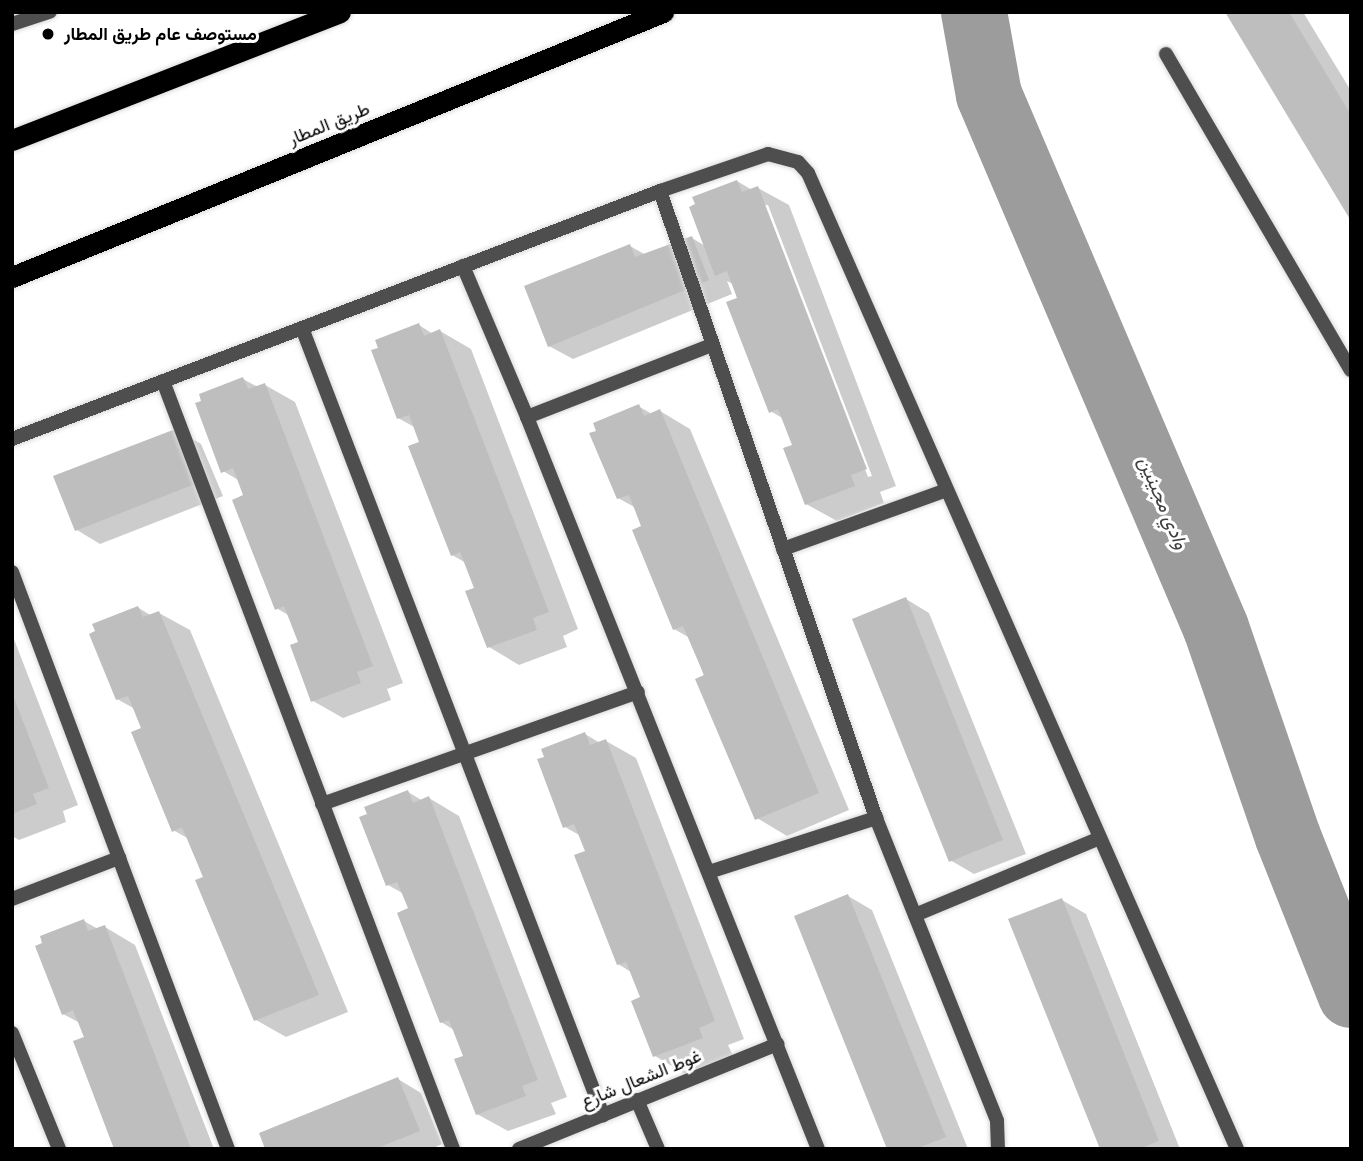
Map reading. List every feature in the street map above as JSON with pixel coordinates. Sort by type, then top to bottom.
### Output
[{"type":"highway","points":[[12,140],[340,12]]},
{"type":"highway","name":"طريق المطار","points":[[12,277],[663,12]]},
{"type":"street","points":[[12,24],[50,12]]},
{"type":"street","points":[[1166,54],[1351,370]]},
{"type":"street","points":[[12,439],[660,191],[768,154],[798,162],[808,173],[1237,1149]]},
{"type":"street","points":[[660,191],[876,818],[997,1121],[998,1149]]},
{"type":"street","points":[[463,266],[638,692],[818,1149]]},
{"type":"street","points":[[302,328],[603,1115]]},
{"type":"street","points":[[527,417],[712,345]]},
{"type":"street","points":[[163,381],[453,1149]]},
{"type":"street","points":[[783,550],[947,490]]},
{"type":"street","points":[[12,572],[228,1149]]},
{"type":"street","points":[[322,804],[638,692]]},
{"type":"street","points":[[709,872],[876,818]]},
{"type":"street","points":[[915,915],[1100,838]]},
{"type":"street","points":[[12,899],[120,858]]},
{"type":"street","points":[[12,1033],[59,1149]]},
{"type":"street","name":"غوط الشعال شارع","points":[[519,1149],[777,1044]]},
{"type":"street","points":[[637,1100],[658,1149]]},
{"type":"building","points":[[1225,12],[1289,12],[1351,115],[1351,221]]},
{"type":"building","points":[[737,180],[742,192],[758,186],[867,469],[851,475],[855,486],[805,505],[783,448],[792,445],[778,409],[769,413],[726,302],[737,298],[727,271],[715,276],[689,207],[695,204],[692,197]]},
{"type":"building","points":[[692,236],[709,280],[548,347],[524,286],[630,244],[635,257]]},
{"type":"building","points":[[419,323],[424,336],[440,329],[549,612],[533,618],[537,630],[487,648],[465,591],[474,588],[460,552],[451,556],[408,446],[419,442],[409,415],[397,419],[371,350],[378,348],[375,340]]},
{"type":"building","points":[[243,377],[248,389],[265,383],[373,666],[357,672],[361,683],[311,702],[290,645],[298,642],[284,606],[275,610],[232,500],[243,495],[233,468],[221,473],[195,403],[201,401],[199,394]]},
{"type":"building","points":[[639,404],[644,416],[660,409],[819,793],[755,820],[695,679],[704,675],[683,626],[673,630],[632,530],[641,526],[629,495],[617,499],[589,433],[596,431],[593,423]]},
{"type":"building","points":[[178,428],[200,482],[75,531],[53,476]]},
{"type":"building","points":[[906,597],[1003,840],[949,862],[852,619]]},
{"type":"building","points":[[138,606],[143,617],[159,611],[319,995],[254,1021],[195,880],[203,877],[182,827],[172,832],[131,732],[141,728],[128,696],[116,700],[89,634],[95,631],[92,624]]},
{"type":"building","points":[[12,693],[49,788],[33,794],[37,804],[12,814]]},
{"type":"building","points":[[585,732],[590,745],[606,739],[715,1021],[699,1028],[703,1038],[653,1057],[631,1001],[640,997],[626,962],[617,965],[574,855],[585,851],[574,824],[563,828],[537,759],[544,757],[541,749]]},
{"type":"building","points":[[408,790],[413,803],[429,796],[538,1080],[522,1086],[526,1096],[476,1115],[454,1059],[463,1056],[449,1020],[440,1023],[397,913],[408,908],[397,882],[386,886],[359,817],[367,814],[364,807]]},
{"type":"building","points":[[848,894],[946,1137],[916,1149],[887,1149],[794,916]]},
{"type":"building","points":[[1062,898],[1159,1141],[1139,1149],[1100,1149],[1008,919]]},
{"type":"building","points":[[84,919],[88,931],[105,925],[191,1149],[114,1149],[73,1041],[84,1037],[73,1010],[62,1015],[35,946],[42,943],[40,936]]},
{"type":"building","points":[[398,1077],[420,1131],[375,1149],[265,1149],[259,1133]]},
{"type":"waterway","name":"وادي مجينين","points":[[974,12],[989,95],[1216,628],[1288,837],[1351,995]]},
{"type":"place","name":"مستوصف عام طريق المطار","points":[[48,34]]}]
